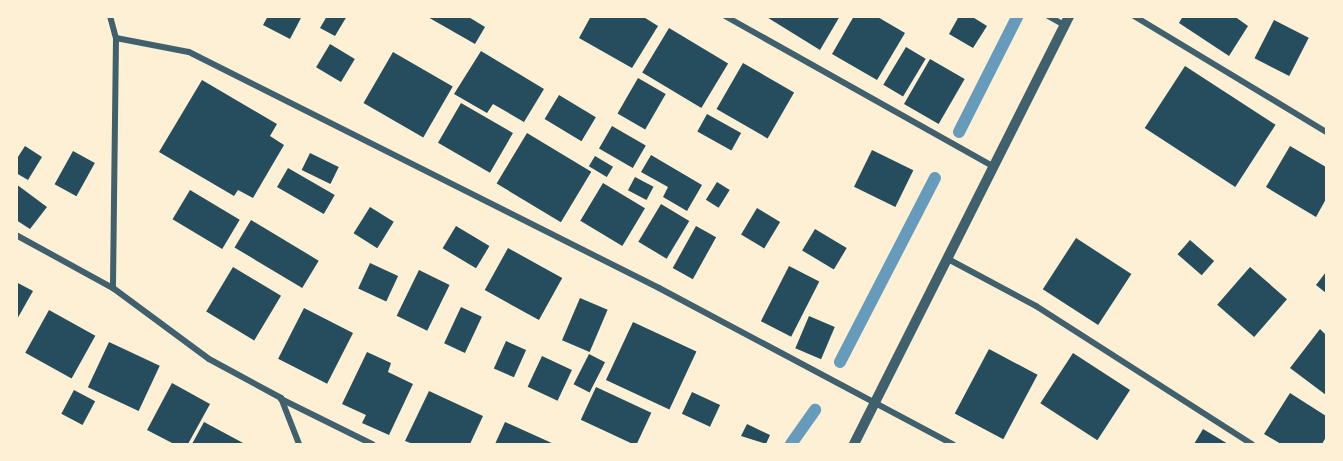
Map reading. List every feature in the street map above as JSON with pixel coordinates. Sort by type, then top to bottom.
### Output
[{"type":"street","points":[[110,16],[116,38],[113,288]]},
{"type":"street","points":[[725,16],[994,167]]},
{"type":"street","points":[[854,444],[1067,21],[1048,16]]},
{"type":"street","points":[[1134,16],[1326,132]]},
{"type":"street","points":[[116,38],[189,52],[659,288],[954,444]]},
{"type":"street","points":[[16,235],[113,288],[209,359],[372,444]]},
{"type":"street","points":[[948,259],[1036,306],[1252,444]]},
{"type":"street","points":[[281,398],[299,444]]},
{"type":"building","points":[[268,16],[302,16],[290,39],[263,25]]},
{"type":"building","points":[[327,16],[347,16],[335,36],[320,28]]},
{"type":"building","points":[[426,16],[467,16],[485,27],[475,44]]},
{"type":"building","points":[[591,16],[642,16],[658,26],[632,68],[579,38]]},
{"type":"building","points":[[765,16],[840,16],[820,50]]},
{"type":"building","points":[[854,16],[876,16],[905,33],[877,80],[832,54]]},
{"type":"building","points":[[959,16],[971,16],[987,26],[973,48],[949,34]]},
{"type":"building","points":[[1183,16],[1234,16],[1248,26],[1229,56],[1179,23]]},
{"type":"building","points":[[1274,20],[1309,38],[1289,76],[1254,58]]},
{"type":"building","points":[[669,28],[728,64],[701,108],[642,73]]},
{"type":"building","points":[[330,44],[355,59],[341,82],[316,67]]},
{"type":"building","points":[[906,47],[926,59],[903,97],[883,85]]},
{"type":"building","points":[[481,51],[544,89],[524,122],[493,104],[487,113],[454,94]]},
{"type":"building","points":[[393,52],[453,86],[423,138],[364,103]]},
{"type":"building","points":[[930,59],[965,79],[939,124],[904,104]]},
{"type":"building","points":[[743,63],[794,92],[768,138],[716,109]]},
{"type":"building","points":[[1185,66],[1276,125],[1235,187],[1145,128]]},
{"type":"building","points":[[638,78],[666,94],[645,130],[618,114]]},
{"type":"building","points":[[202,80],[277,124],[270,136],[284,145],[253,198],[238,190],[234,196],[159,152]]},
{"type":"building","points":[[559,95],[596,117],[581,141],[545,119]]},
{"type":"building","points":[[461,103],[513,133],[490,173],[438,143]]},
{"type":"building","points":[[707,114],[741,133],[731,150],[697,131]]},
{"type":"building","points":[[612,126],[646,146],[633,168],[599,149]]},
{"type":"building","points":[[527,133],[591,172],[561,222],[497,184]]},
{"type":"building","points":[[25,146],[42,157],[28,180],[16,173],[16,160]]},
{"type":"building","points":[[1290,146],[1326,167],[1326,199],[1316,217],[1266,187]]},
{"type":"building","points":[[872,150],[913,170],[895,207],[854,187]]},
{"type":"building","points":[[73,151],[95,163],[76,196],[55,184]]},
{"type":"building","points":[[310,153],[339,167],[330,184],[302,170]]},
{"type":"building","points":[[651,155],[702,185],[687,211],[663,197],[668,187],[641,172]]},
{"type":"building","points":[[595,156],[613,167],[607,177],[589,166]]},
{"type":"building","points":[[288,168],[335,195],[324,214],[277,187]]},
{"type":"building","points":[[635,177],[654,187],[646,200],[628,190]]},
{"type":"building","points":[[717,182],[730,190],[719,208],[706,200]]},
{"type":"building","points":[[603,183],[645,208],[622,246],[580,221]]},
{"type":"building","points":[[16,184],[47,207],[30,229],[16,220]]},
{"type":"building","points":[[190,190],[240,220],[222,249],[172,219]]},
{"type":"building","points":[[661,204],[689,221],[667,259],[638,242]]},
{"type":"building","points":[[370,207],[394,222],[377,248],[354,233]]},
{"type":"building","points":[[757,208],[780,222],[764,248],[741,235]]},
{"type":"building","points":[[251,220],[319,261],[302,288],[235,247]]},
{"type":"building","points":[[456,226],[489,246],[476,268],[443,248]]},
{"type":"building","points":[[696,226],[716,237],[693,279],[673,268]]},
{"type":"building","points":[[815,229],[847,248],[834,269],[802,250]]},
{"type":"building","points":[[1076,238],[1131,274],[1098,325],[1043,289]]},
{"type":"building","points":[[1190,240],[1214,261],[1202,275],[1178,254]]},
{"type":"building","points":[[508,248],[562,278],[539,320],[485,290]]},
{"type":"building","points":[[370,263],[398,276],[386,301],[358,288]]},
{"type":"building","points":[[789,266],[819,281],[791,337],[761,321]]},
{"type":"building","points":[[233,267],[281,296],[254,340],[206,312]]},
{"type":"building","points":[[1250,267],[1287,299],[1254,337],[1217,305]]},
{"type":"building","points":[[419,270],[450,285],[427,331],[397,316]]},
{"type":"building","points":[[1326,272],[1326,293],[1316,285]]},
{"type":"building","points":[[16,282],[33,291],[16,321]]},
{"type":"building","points":[[580,298],[608,310],[590,352],[562,340]]},
{"type":"building","points":[[461,307],[482,317],[465,353],[444,343]]},
{"type":"building","points":[[304,308],[353,333],[327,384],[278,359]]},
{"type":"building","points":[[49,310],[95,336],[72,379],[25,353]]},
{"type":"building","points":[[809,316],[835,327],[821,359],[795,348]]},
{"type":"building","points":[[633,322],[696,352],[669,410],[606,380]]},
{"type":"building","points":[[1320,329],[1326,335],[1326,395],[1290,368]]},
{"type":"building","points":[[506,341],[526,350],[514,377],[494,368]]},
{"type":"building","points":[[109,342],[160,366],[139,411],[88,387]]},
{"type":"building","points":[[989,349],[1038,375],[1003,439],[955,413]]},
{"type":"building","points":[[367,352],[391,363],[388,372],[413,384],[389,435],[362,423],[366,415],[342,404]]},
{"type":"building","points":[[1073,353],[1130,390],[1097,440],[1040,403]]},
{"type":"building","points":[[589,354],[605,362],[590,392],[574,384]]},
{"type":"building","points":[[542,356],[572,370],[558,401],[528,387]]},
{"type":"building","points":[[172,383],[210,404],[188,444],[174,444],[147,430]]},
{"type":"building","points":[[596,387],[651,413],[637,444],[581,420]]},
{"type":"building","points":[[74,390],[95,401],[83,425],[61,414]]},
{"type":"building","points":[[429,391],[483,416],[470,444],[413,444],[405,441]]},
{"type":"building","points":[[692,392],[720,405],[710,427],[682,414]]},
{"type":"building","points":[[1290,393],[1326,416],[1326,437],[1322,444],[1281,444],[1264,434]]},
{"type":"building","points":[[204,422],[245,444],[192,444]]},
{"type":"building","points":[[505,422],[554,444],[495,444]]},
{"type":"building","points":[[747,424],[770,435],[766,444],[741,436]]},
{"type":"building","points":[[1203,429],[1228,444],[1194,444]]},
{"type":"waterway","points":[[959,132],[1017,17]]},
{"type":"waterway","points":[[840,362],[935,178]]},
{"type":"waterway","points":[[791,444],[815,410]]}]
